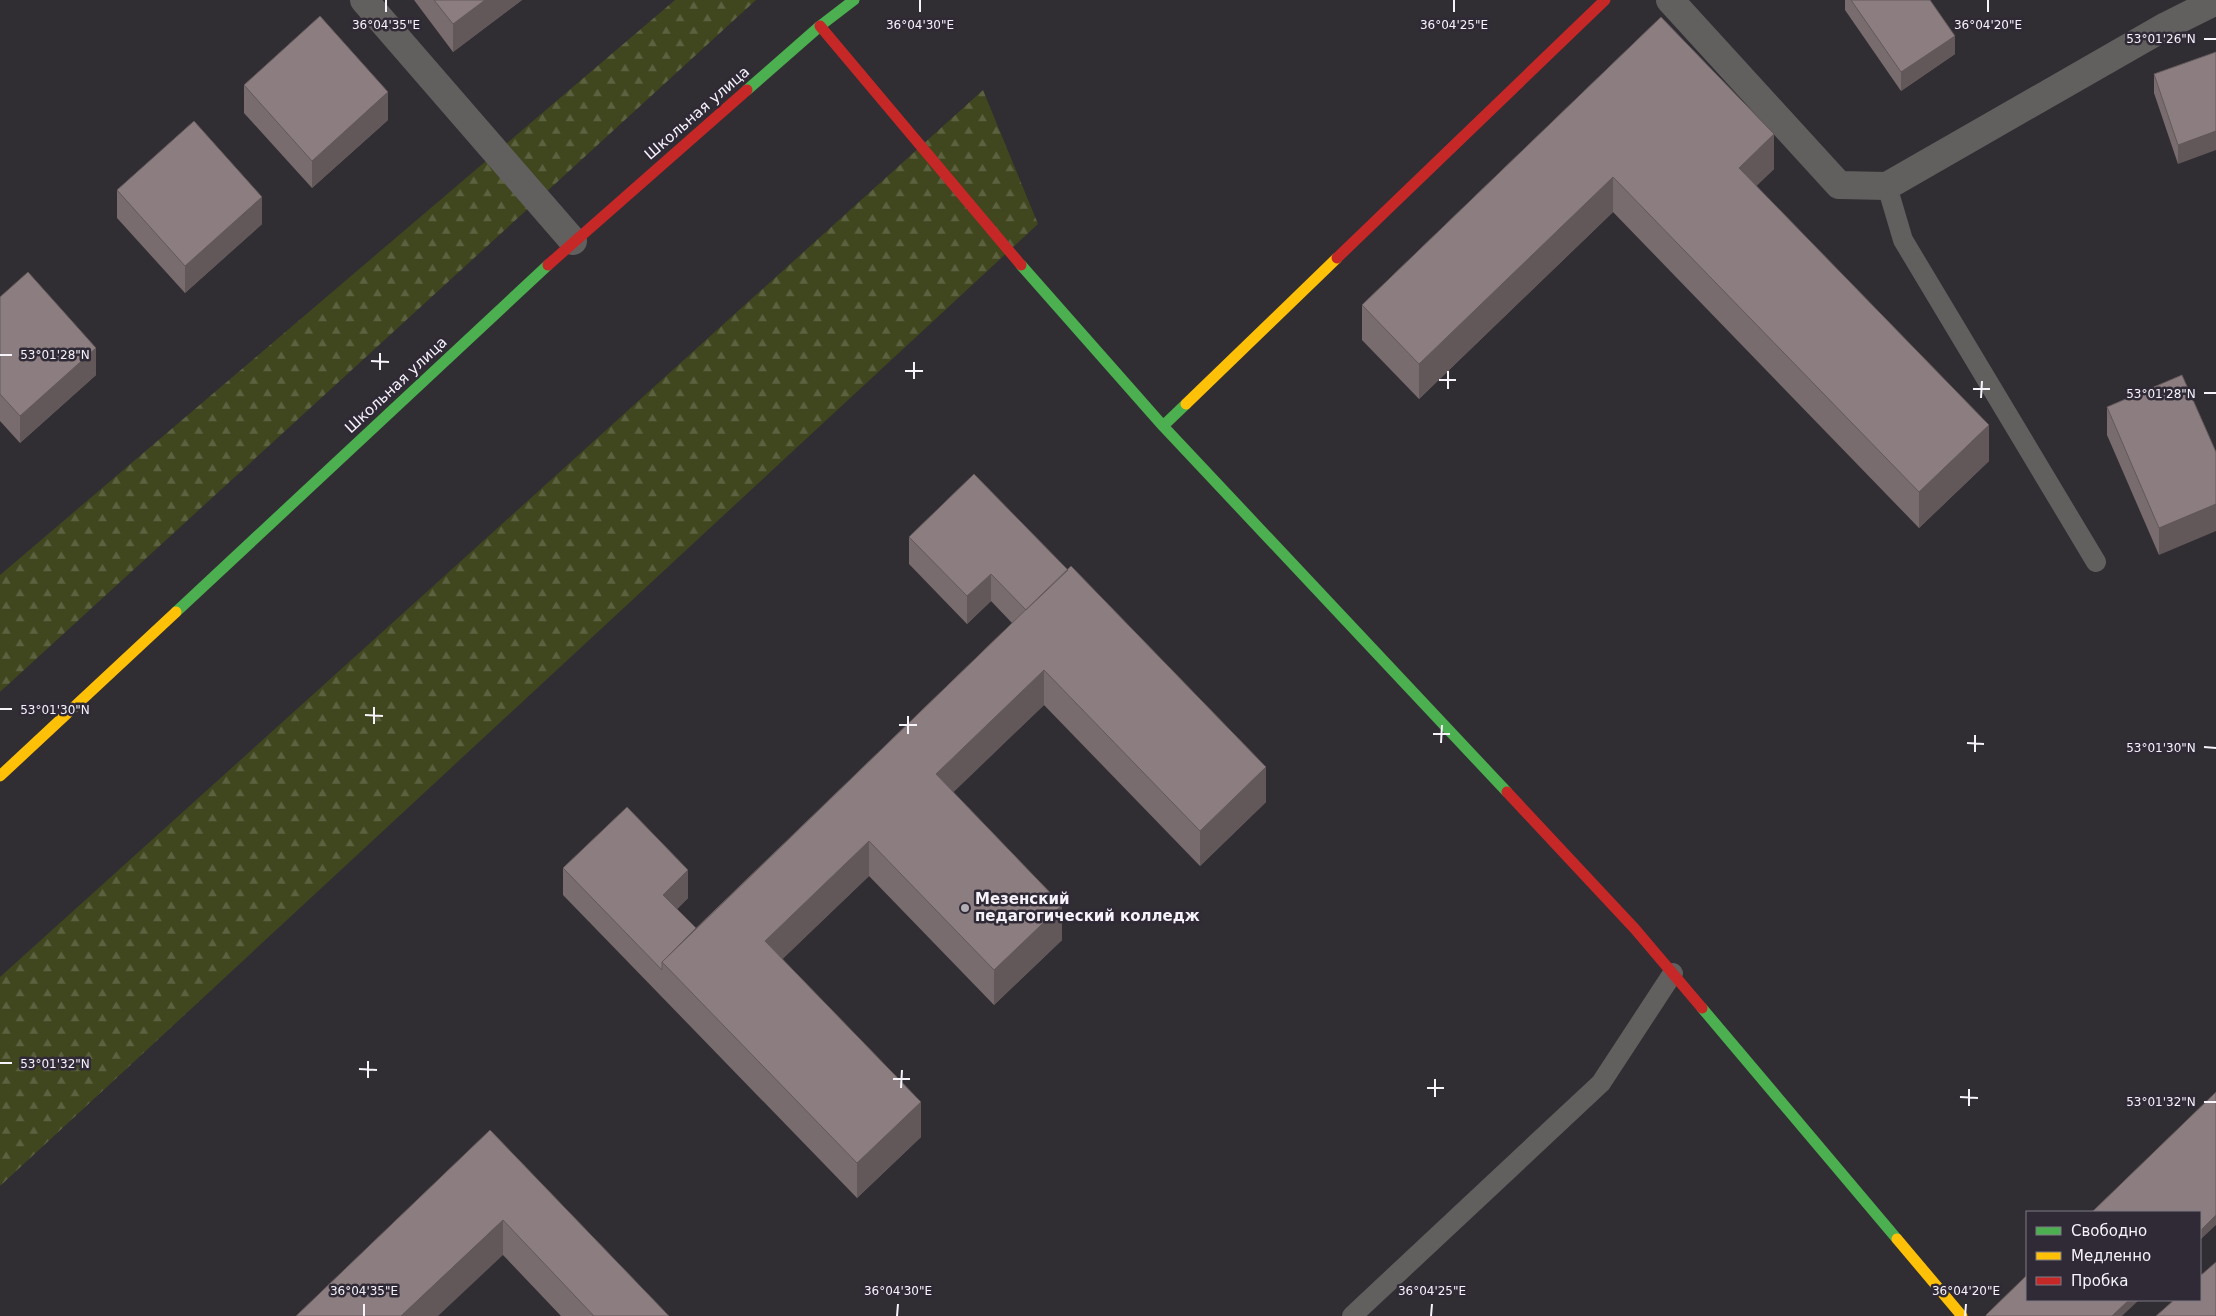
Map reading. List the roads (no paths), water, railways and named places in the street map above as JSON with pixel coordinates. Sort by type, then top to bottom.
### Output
[{"type":"street","points":[[364,0],[572,241]]},
{"type":"street","name":"Школьная улица","points":[[0,776],[572,241],[820,26],[854,0]]},
{"type":"street","points":[[1163,426],[1606,0]]},
{"type":"street","points":[[1670,0],[1839,185],[1887,186],[2166,26],[2216,1]]},
{"type":"street","points":[[820,26],[1023,267],[1163,426],[1635,929],[1962,1316]]},
{"type":"lane","points":[[1887,186],[1903,240],[2096,562]]},
{"type":"lane","points":[[1352,1316],[1601,1083],[1673,973]]},
{"type":"place","name":"Мезенский педагогический колледж","points":[[965,908]]}]
